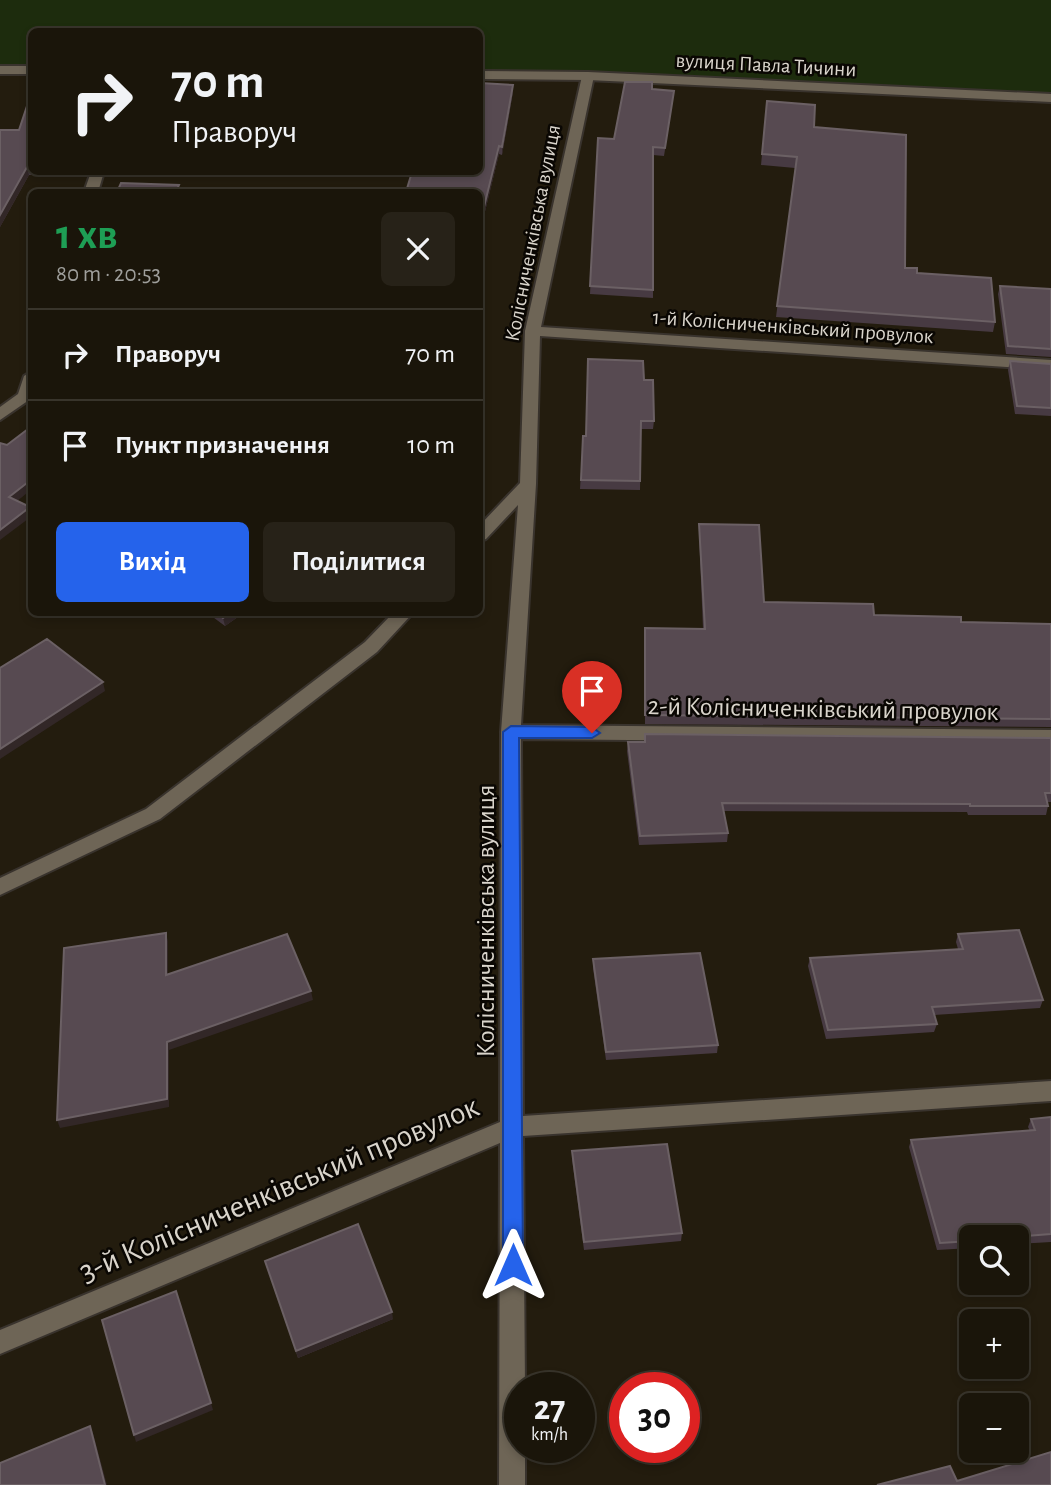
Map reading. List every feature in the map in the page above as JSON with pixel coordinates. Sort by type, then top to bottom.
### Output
[{"type":"street","points":[[0,70],[28,70]]},
{"type":"street","name":"вулиця Павла Тичини","points":[[483,75],[588,76],[1051,98]]},
{"type":"street","name":"Колісниченківська вулиця","points":[[512,1485],[511,732],[528,484],[533,331],[588,76]]},
{"type":"street","name":"1-й Колісниченківський провулок","points":[[533,331],[1051,365]]},
{"type":"street","points":[[0,415],[25,396],[28,387]]},
{"type":"street","points":[[483,532],[528,484]]},
{"type":"street","points":[[0,887],[153,814],[372,647],[401,616]]},
{"type":"street","name":"2-й Колісниченківський провулок","points":[[511,732],[1051,737]]},
{"type":"street","name":"3-й Колісниченківський провулок","points":[[0,1342],[513,1127],[1051,1091]]},
{"type":"green space","points":[[0,0],[1051,0],[1051,98],[588,76],[483,75],[483,28],[28,28],[28,70],[0,70]]},
{"type":"building","points":[[625,82],[652,82],[652,89],[674,91],[665,148],[653,147],[653,290],[590,286],[598,138],[614,139]]},
{"type":"building","points":[[483,83],[513,85],[502,147],[499,146],[483,211],[483,189],[407,189],[411,175],[483,175]]},
{"type":"building","points":[[767,101],[815,105],[814,127],[906,135],[905,268],[917,268],[917,273],[991,278],[995,322],[777,306],[797,157],[762,154]]},
{"type":"building","points":[[28,103],[28,167],[0,215],[0,130],[19,130]]},
{"type":"building","points":[[121,183],[179,185],[177,189],[118,189]]},
{"type":"building","points":[[1000,286],[1051,289],[1051,349],[1008,346]]},
{"type":"building","points":[[588,359],[643,361],[644,380],[653,380],[654,421],[641,421],[640,481],[581,480],[583,436],[586,436]]},
{"type":"building","points":[[1010,361],[1051,364],[1051,408],[1017,406]]},
{"type":"building","points":[[28,429],[28,482],[9,497],[28,506],[28,509],[0,530],[0,443],[7,445]]},
{"type":"building","points":[[699,524],[759,525],[764,602],[873,604],[874,615],[961,617],[961,622],[1051,624],[1051,719],[645,715],[645,628],[705,629]]},
{"type":"building","points":[[47,639],[103,682],[0,749],[0,668]]},
{"type":"building","points":[[645,734],[1051,738],[1051,793],[1045,793],[1048,806],[722,803],[728,833],[640,836],[628,742],[645,742]]},
{"type":"building","points":[[1019,930],[1043,1000],[932,1007],[937,1024],[828,1030],[810,958],[963,949],[958,934]]},
{"type":"building","points":[[166,933],[166,975],[287,934],[311,991],[167,1042],[167,1099],[57,1120],[64,948]]},
{"type":"building","points":[[700,953],[718,1045],[606,1052],[593,959]]},
{"type":"building","points":[[1051,1117],[1051,1234],[1029,1236],[1029,1225],[959,1225],[959,1242],[940,1243],[911,1140],[1035,1130],[1031,1119]]},
{"type":"building","points":[[667,1144],[682,1233],[584,1242],[572,1151]]},
{"type":"building","points":[[358,1224],[392,1312],[296,1351],[265,1261]]},
{"type":"building","points":[[176,1291],[211,1403],[134,1435],[102,1320]]},
{"type":"building","points":[[90,1426],[105,1485],[0,1485],[0,1463]]},
{"type":"building","points":[[1051,1452],[1051,1485],[877,1485],[950,1466],[957,1481],[1015,1463],[1029,1463],[1029,1459]]},
{"type":"route","points":[[513,1265],[511,732],[592,733]]}]
